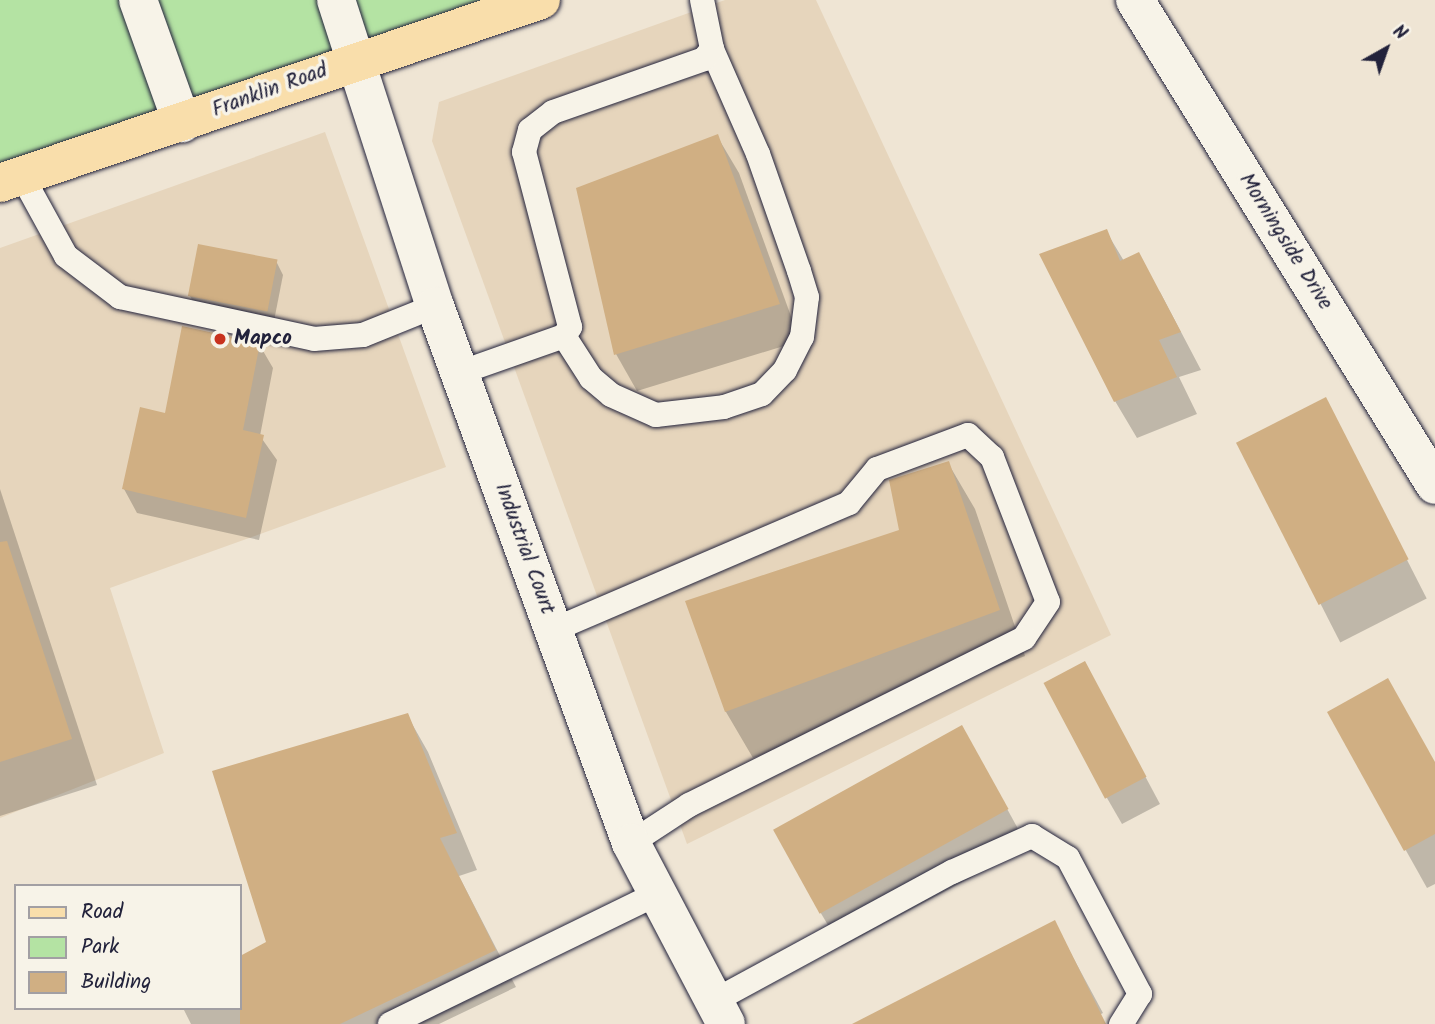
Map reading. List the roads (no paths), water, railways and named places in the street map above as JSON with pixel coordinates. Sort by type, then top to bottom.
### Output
[{"type":"main road","name":"Franklin Road","points":[[11,179],[182,123],[356,60],[541,0]]},
{"type":"street","points":[[138,0],[182,123]]},
{"type":"street","name":"Industrial Court","points":[[336,0],[435,306],[631,843],[720,1012]]},
{"type":"street","name":"Morningside Drive","points":[[1135,0],[1435,485]]},
{"type":"lane","points":[[702,0],[712,49],[758,154],[807,296],[802,337],[785,370],[762,394],[724,407],[656,415],[634,406],[591,378],[564,335],[569,318],[524,152],[530,130],[553,112],[704,59],[712,49]]},
{"type":"lane","points":[[11,179],[66,256],[120,297],[314,339],[363,335],[435,306]]},
{"type":"lane","points":[[460,373],[564,335]]},
{"type":"lane","points":[[553,629],[849,503],[877,469],[968,435],[992,457],[1048,602],[1024,638],[689,805],[631,843]]},
{"type":"lane","points":[[720,1012],[952,872],[1032,836],[1068,858],[1140,994],[1121,1024]]},
{"type":"lane","points":[[390,1024],[658,893]]},
{"type":"place","name":"Mapco","points":[[220,339]]}]
